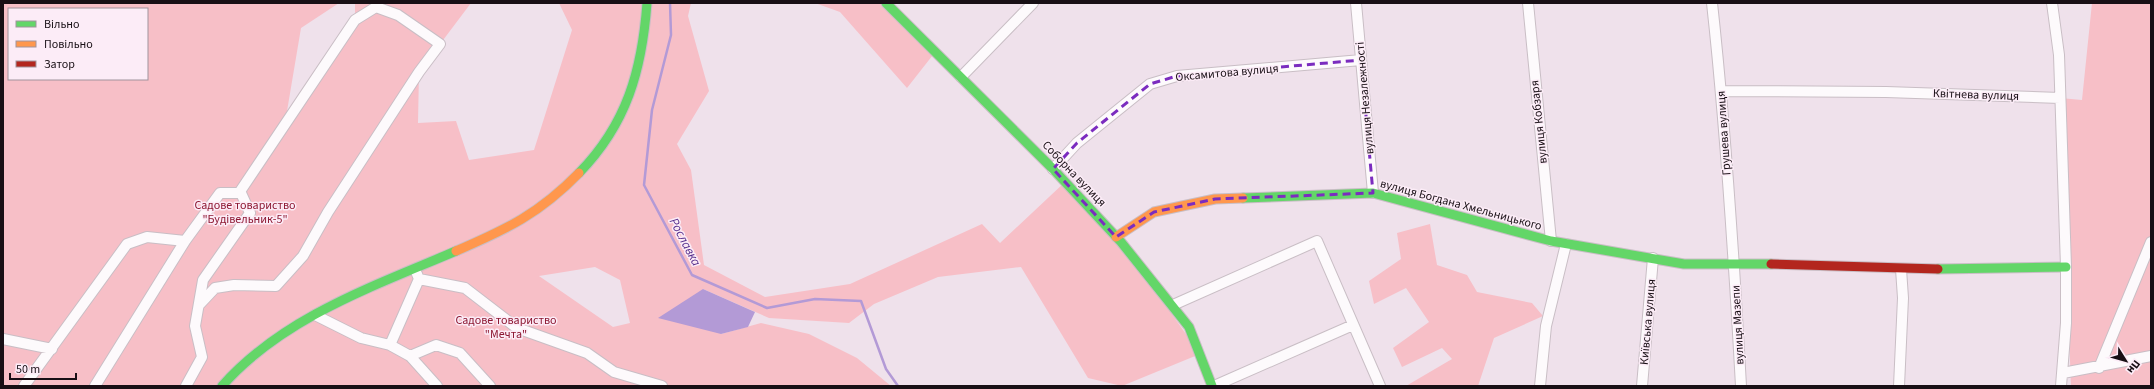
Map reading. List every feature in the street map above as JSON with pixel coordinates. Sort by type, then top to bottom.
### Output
[{"type":"street","points":[[222,386],[232,374],[274,339],[315,315],[367,288],[414,269],[517,223],[553,197],[582,170],[610,137],[630,96],[645,27],[647,3]]},
{"type":"street","name":"Соборна вулиця","points":[[886,3],[1053,168],[1116,237],[1173,305],[1189,327],[1213,386]]},
{"type":"street","points":[[961,77],[1033,3]]},
{"type":"street","name":"вулиця Незалежності","points":[[1356,3],[1373,193]]},
{"type":"street","name":"вулиця Кобзаря","points":[[1528,3],[1551,241]]},
{"type":"street","name":"Грушева вулиця","points":[[1712,3],[1721,92],[1734,264]]},
{"type":"street","points":[[2052,3],[2060,55],[2060,98],[2066,267],[2063,373],[2061,386]]},
{"type":"street","points":[[199,305],[215,288],[234,285],[276,286],[303,256],[328,212],[419,72],[440,44],[398,15],[376,8],[355,20],[239,193]]},
{"type":"street","name":"Оксамитова вулиця","points":[[1053,168],[1077,143],[1150,84],[1177,76],[1361,60]]},
{"type":"street","name":"Квітнева вулиця","points":[[1721,92],[1886,92],[2060,98]]},
{"type":"street","points":[[94,386],[185,241],[220,193],[241,193],[250,213],[204,280],[195,326],[202,357],[186,386]]},
{"type":"street","name":"вулиця Богдана Хмельницького","points":[[1116,237],[1154,212],[1207,200],[1373,193],[1566,244],[1701,266],[1734,264]]},
{"type":"street","points":[[24,386],[127,244],[147,237],[185,241]]},
{"type":"street","points":[[1173,305],[1317,241],[1380,386]]},
{"type":"street","points":[[2100,368],[2151,242]]},
{"type":"street","points":[[1540,386],[1546,326],[1566,244]]},
{"type":"street","name":"Київська вулиця","points":[[1642,386],[1653,258]]},
{"type":"street","points":[[1734,264],[1901,269],[2066,267]]},
{"type":"street","name":"вулиця Мазепи","points":[[1734,264],[1741,386]]},
{"type":"street","points":[[414,269],[419,279]]},
{"type":"street","points":[[1898,386],[1902,298],[1901,269]]},
{"type":"street","points":[[390,345],[419,279]]},
{"type":"street","points":[[419,279],[465,288],[517,328],[587,353],[614,372],[662,386]]},
{"type":"street","points":[[315,315],[360,338],[390,345],[410,356],[437,386]]},
{"type":"street","points":[[1213,386],[1353,325]]},
{"type":"street","points":[[3,339],[52,349]]},
{"type":"street","points":[[410,356],[436,345],[460,353],[490,386]]},
{"type":"street","points":[[2063,373],[2100,368],[2151,356]]},
{"type":"highlighted area","points":[[1361,60],[1373,193],[1215,199],[1154,212],[1116,237],[1053,169],[1077,143],[1150,84],[1177,76]]},
{"type":"green space","points":[[3,3],[339,3],[301,28],[285,123],[355,20],[355,3],[471,3],[419,72],[418,123],[456,121],[469,160],[534,150],[572,30],[559,3],[691,3],[688,16],[709,91],[677,144],[691,170],[704,265],[765,297],[850,284],[982,224],[1000,243],[1065,182],[1121,242],[1200,354],[1122,386],[1088,378],[1021,267],[938,277],[874,304],[849,323],[769,318],[703,289],[721,334],[761,323],[809,334],[857,358],[891,386],[3,386]],"holes":[[[595,267],[620,280],[630,323],[613,327],[539,276]]]},
{"type":"green space","points":[[815,3],[886,3],[936,51],[907,88],[840,12]]},
{"type":"green space","points":[[2092,3],[2151,3],[2151,386],[2071,386],[2060,98],[2082,100]]},
{"type":"green space","points":[[1430,224],[1437,265],[1467,275],[1477,292],[1532,303],[1543,316],[1494,338],[1478,386],[1406,386],[1452,359],[1442,348],[1402,367],[1393,348],[1429,322],[1406,288],[1374,304],[1369,281],[1401,259],[1397,233]]},
{"type":"shaded area","points":[[703,289],[755,312],[748,327],[721,334],[658,318]]},
{"type":"waterway","name":"Рославка","points":[[670,3],[671,35],[652,110],[644,185],[692,275],[767,308],[815,299],[861,301],[886,369],[898,386]]},
{"type":"traffic: fast","points":[[579,173],[609,135],[629,95],[641,51],[647,3]]},
{"type":"traffic: fast","points":[[886,3],[1053,169],[1121,242],[1189,327],[1212,386]]},
{"type":"traffic: fast","points":[[1243,198],[1373,193],[1551,241],[1684,264],[1771,264]]},
{"type":"traffic: fast","points":[[222,386],[246,362],[301,322],[362,291],[456,251]]},
{"type":"traffic: fast","points":[[1938,269],[2066,267]]},
{"type":"traffic: slow","points":[[456,251],[522,219],[550,199],[579,173]]},
{"type":"traffic: slow","points":[[1116,237],[1154,212],[1215,199],[1243,198]]},
{"type":"traffic: jam","points":[[1771,264],[1938,269]]},
{"type":"park label","name":"Садове товариство \"Будівельник-5\"","points":[[245,212]]},
{"type":"park label","name":"Садове товариство \"Мечта\"","points":[[506,327]]}]
